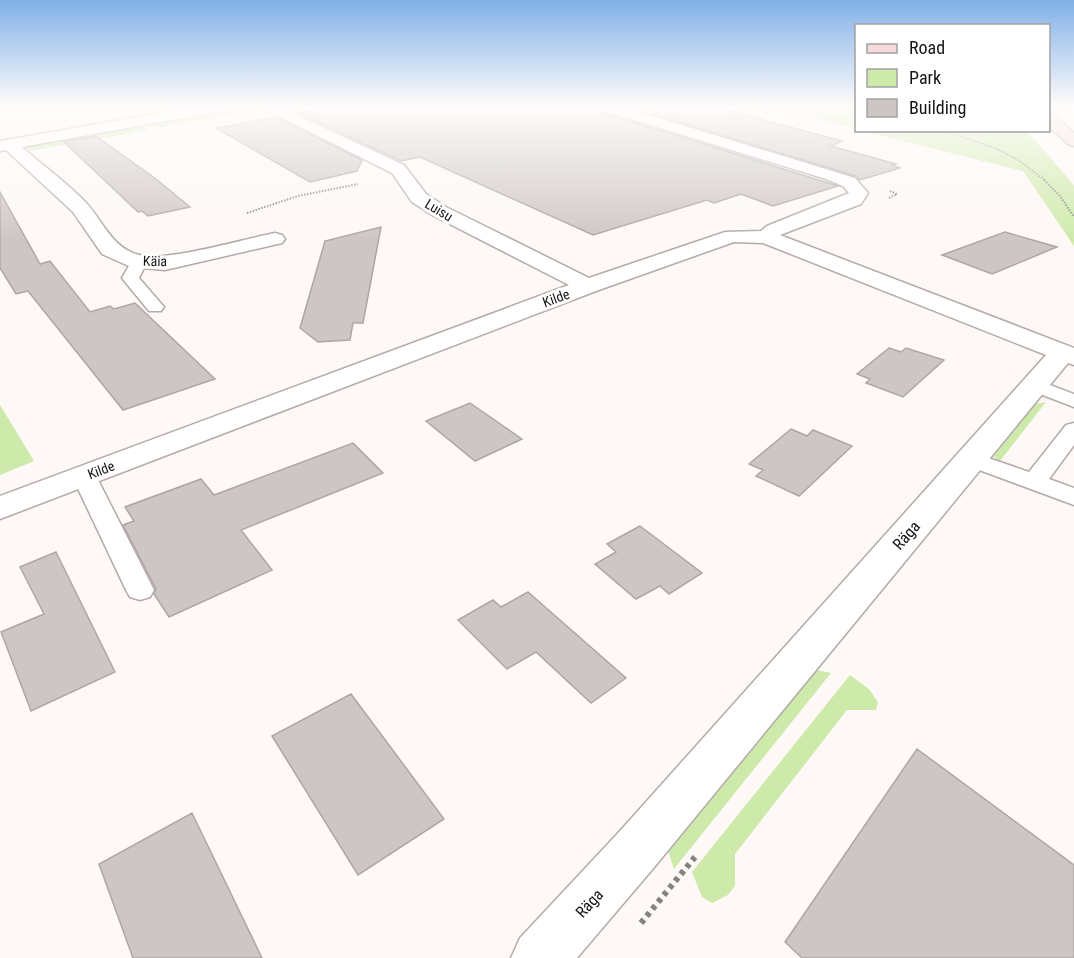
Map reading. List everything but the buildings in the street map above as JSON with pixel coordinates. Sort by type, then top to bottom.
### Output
[{"type":"street","name":"Käia","points":[[12,152],[80,208],[102,234],[110,249],[139,262],[165,263],[193,259],[275,239]]},
{"type":"street","name":"Luisu","points":[[361,152],[398,169],[419,198],[439,211],[588,286]]},
{"type":"street","name":"Kilde","points":[[0,508],[588,286],[732,236],[766,237],[774,230],[854,200],[859,193],[849,182],[753,152]]},
{"type":"street","name":"Räga","points":[[540,958],[638,848],[1034,385],[1068,354],[766,237]]},
{"type":"lane","points":[[139,262],[130,278],[155,307]]},
{"type":"lane","points":[[1034,385],[1074,401]]},
{"type":"lane","points":[[1034,482],[1074,430]]},
{"type":"lane","points":[[971,459],[1074,497]]},
{"type":"lane","points":[[84,476],[140,590]]},
{"type":"path","points":[[1000,152],[1051,186],[1074,217]]},
{"type":"path","points":[[275,239],[242,215],[298,196],[356,183],[410,184]]},
{"type":"green space","points":[[945,152],[1045,152],[1074,185],[1074,246],[1023,171]]},
{"type":"green space","points":[[1046,402],[1000,461],[993,456],[1034,404]]},
{"type":"green space","points":[[0,405],[34,461],[0,475]]},
{"type":"green space","points":[[817,670],[831,673],[674,869],[667,848]]},
{"type":"green space","points":[[850,675],[869,689],[878,702],[876,710],[847,710],[735,854],[735,886],[728,895],[712,903],[702,897],[692,872]]}]
